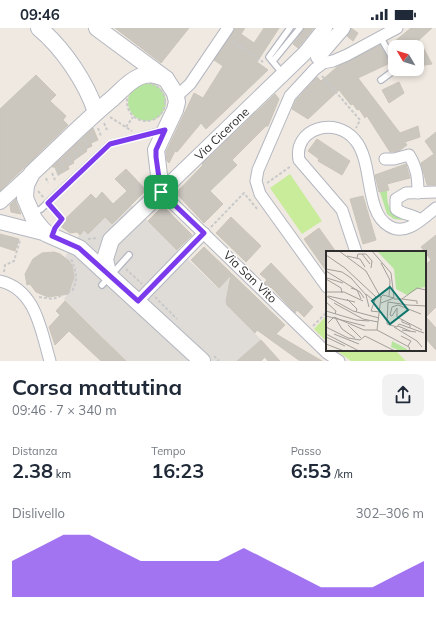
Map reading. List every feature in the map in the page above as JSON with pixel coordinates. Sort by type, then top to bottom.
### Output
[{"type":"main road","points":[[39,28],[67,60],[93,100],[100,117]]},
{"type":"main road","points":[[97,28],[166,79],[172,86],[176,97],[175,110],[156,150],[161,192]]},
{"type":"main road","points":[[104,239],[96,248],[50,235],[37,224],[26,198],[25,191],[28,180],[33,179],[100,117],[140,76],[149,74],[166,79]]},
{"type":"main road","name":"Via Cicerone","points":[[104,239],[134,221],[161,192]]},
{"type":"main road","points":[[104,239],[107,278]]},
{"type":"main road","points":[[81,243],[107,278],[138,301],[202,361]]},
{"type":"street","points":[[315,61],[325,28]]},
{"type":"street","points":[[326,286],[258,190],[256,181],[258,170],[290,96],[315,61],[343,28]]},
{"type":"street","name":"Via Cicerone","points":[[161,192],[283,74],[315,61],[333,61],[347,56],[397,28]]},
{"type":"street","points":[[176,97],[190,84],[226,32]]},
{"type":"street","points":[[356,251],[342,210],[298,160],[301,144],[313,131],[325,126],[332,126],[345,130],[356,141],[362,149],[375,208],[380,218],[388,226],[401,230],[413,226],[436,208]]},
{"type":"street","points":[[385,159],[394,159],[409,155],[415,164],[418,175],[418,193]]},
{"type":"street","points":[[0,202],[33,179]]},
{"type":"street","name":"Via San Vito","points":[[161,192],[327,353],[339,361]]},
{"type":"street","points":[[420,220],[416,217],[403,214],[394,206],[399,196],[406,193],[436,192]]},
{"type":"street","points":[[0,222],[50,235]]},
{"type":"street","points":[[138,301],[204,233]]},
{"type":"street","points":[[2,281],[21,291],[31,303],[50,361]]},
{"type":"lane","points":[[283,74],[269,57],[290,28]]},
{"type":"lane","points":[[273,61],[300,28]]},
{"type":"lane","points":[[381,38],[388,50]]},
{"type":"lane","points":[[381,80],[388,75]]},
{"type":"lane","points":[[32,213],[42,209],[110,144],[165,130]]},
{"type":"lane","points":[[107,278],[129,256]]},
{"type":"path","points":[[226,32],[265,64]]},
{"type":"path","points":[[315,61],[360,120]]},
{"type":"path","points":[[146,83],[158,87],[165,98],[164,110],[160,116],[149,122],[143,122],[133,117],[126,104],[130,92],[134,87],[146,83]]},
{"type":"path","points":[[100,117],[126,126],[140,136]]},
{"type":"path","points":[[100,117],[107,130]]},
{"type":"path","points":[[100,117],[101,136]]},
{"type":"path","points":[[126,126],[133,117]]},
{"type":"path","points":[[89,130],[94,142]]},
{"type":"path","points":[[77,141],[83,154]]},
{"type":"path","points":[[72,147],[77,159]]},
{"type":"path","points":[[66,152],[71,165]]},
{"type":"path","points":[[59,158],[65,171]]},
{"type":"path","points":[[258,190],[298,160]]},
{"type":"path","points":[[54,163],[59,176]]},
{"type":"path","points":[[49,168],[55,180]]},
{"type":"path","points":[[33,179],[48,203],[62,219],[50,235]]},
{"type":"path","points":[[204,233],[244,193],[262,216],[271,209]]},
{"type":"path","points":[[81,243],[104,239]]},
{"type":"path","points":[[2,281],[6,265],[14,261],[20,240]]},
{"type":"path","points":[[36,296],[47,300],[72,291],[76,282],[75,265]]},
{"type":"path","points":[[307,332],[326,313]]},
{"type":"green space","points":[[143,83],[151,83],[158,86],[163,91],[166,102],[163,113],[158,118],[151,121],[143,121],[136,118],[131,113],[128,106],[128,98],[131,91],[136,86]]},
{"type":"green space","points":[[290,174],[322,221],[302,234],[270,188]]},
{"type":"green space","points":[[387,190],[390,208],[403,220],[394,219],[387,214],[380,192]]},
{"type":"green space","points":[[326,316],[326,341],[314,329]]},
{"type":"green space","points":[[337,351],[396,351],[406,361],[351,361]]},
{"type":"shaded area","points":[[131,205],[218,288],[232,274],[241,283],[226,298],[226,301],[261,340],[237,361],[126,361],[65,301],[64,299],[68,293],[64,290],[67,286],[70,288],[74,277],[72,266],[65,257],[77,238],[84,230],[88,234],[105,217],[112,224]]},
{"type":"building","points":[[115,28],[189,28],[161,63]]},
{"type":"building","points":[[235,28],[245,28],[241,34],[254,43],[264,28],[279,28],[257,62],[268,70],[206,129],[201,123],[177,152],[175,151],[169,163],[167,161],[166,152],[194,93],[203,98],[223,66],[214,60]]},
{"type":"building","points":[[305,28],[314,28],[298,48],[293,44]]},
{"type":"building","points":[[351,28],[358,33],[353,41],[347,36]]},
{"type":"building","points":[[411,28],[432,28],[419,40],[396,40]]},
{"type":"building","points":[[380,45],[388,59],[388,64],[358,78],[400,133],[418,126],[420,137],[405,142],[407,145],[399,151],[390,152],[367,116],[365,118],[359,109],[357,110],[353,104],[351,105],[339,90],[308,119],[292,109],[296,100],[317,77],[321,81],[337,67]]},
{"type":"building","points":[[424,49],[432,64],[424,65]]},
{"type":"building","points":[[36,75],[56,95],[50,101],[66,116],[63,120],[68,125],[0,191],[0,109]]},
{"type":"building","points":[[399,82],[404,93],[389,103],[382,90]]},
{"type":"building","points":[[275,94],[279,99],[268,126],[266,126],[232,160],[237,165],[210,191],[223,204],[204,223],[176,193],[203,165],[202,164]]},
{"type":"building","points":[[93,128],[98,140],[91,143],[92,146],[86,149],[87,151],[73,161],[74,163],[68,166],[69,169],[58,175],[55,167],[52,167]]},
{"type":"building","points":[[436,132],[436,185],[427,185],[421,163],[434,154],[425,141]]},
{"type":"building","points":[[317,139],[350,161],[342,175],[318,161],[319,159],[308,151]]},
{"type":"building","points":[[406,164],[410,178],[387,184],[389,190],[379,192],[375,175]]},
{"type":"building","points":[[126,169],[146,190],[112,224],[105,217],[88,234],[84,230],[80,235],[77,232],[70,233],[59,225],[91,194],[96,199],[102,192],[113,204],[127,191],[115,179]]},
{"type":"building","points":[[363,196],[376,240],[363,244],[350,199]]},
{"type":"building","points":[[16,199],[21,214],[11,212],[10,205]]},
{"type":"building","points":[[163,206],[192,235],[177,250],[148,221]]},
{"type":"building","points":[[231,217],[261,246],[246,262],[216,233]]},
{"type":"building","points":[[319,228],[335,251],[326,251],[326,271],[304,239]]},
{"type":"building","points":[[0,234],[19,239],[15,251],[0,246]]},
{"type":"building","points":[[436,235],[436,307],[426,317],[426,264],[431,260],[426,254],[426,251],[424,251],[421,247]]},
{"type":"building","points":[[204,247],[285,325],[276,334],[322,361],[300,361],[257,330],[255,333],[227,305],[226,301],[231,275],[219,288],[191,260]]},
{"type":"building","points":[[54,252],[60,254],[69,261],[72,266],[74,277],[68,294],[48,297],[36,292],[30,284],[27,285],[25,274],[33,259],[42,253]]},
{"type":"building","points":[[271,263],[313,307],[304,317],[297,310],[295,313],[271,287],[270,288],[264,283],[267,280],[260,274]]},
{"type":"building","points":[[65,301],[126,361],[101,361],[69,331],[55,345],[49,327],[60,315],[56,311]]},
{"type":"building","points":[[426,317],[436,328],[436,350],[426,339]]},
{"type":"building","points":[[261,340],[280,361],[268,361],[265,357],[261,361],[237,361]]},
{"type":"route","points":[[165,130],[156,150],[161,192],[204,233],[138,301],[108,272],[79,248],[52,236],[55,228],[62,219],[48,203],[110,144],[152,132],[165,130]]}]
